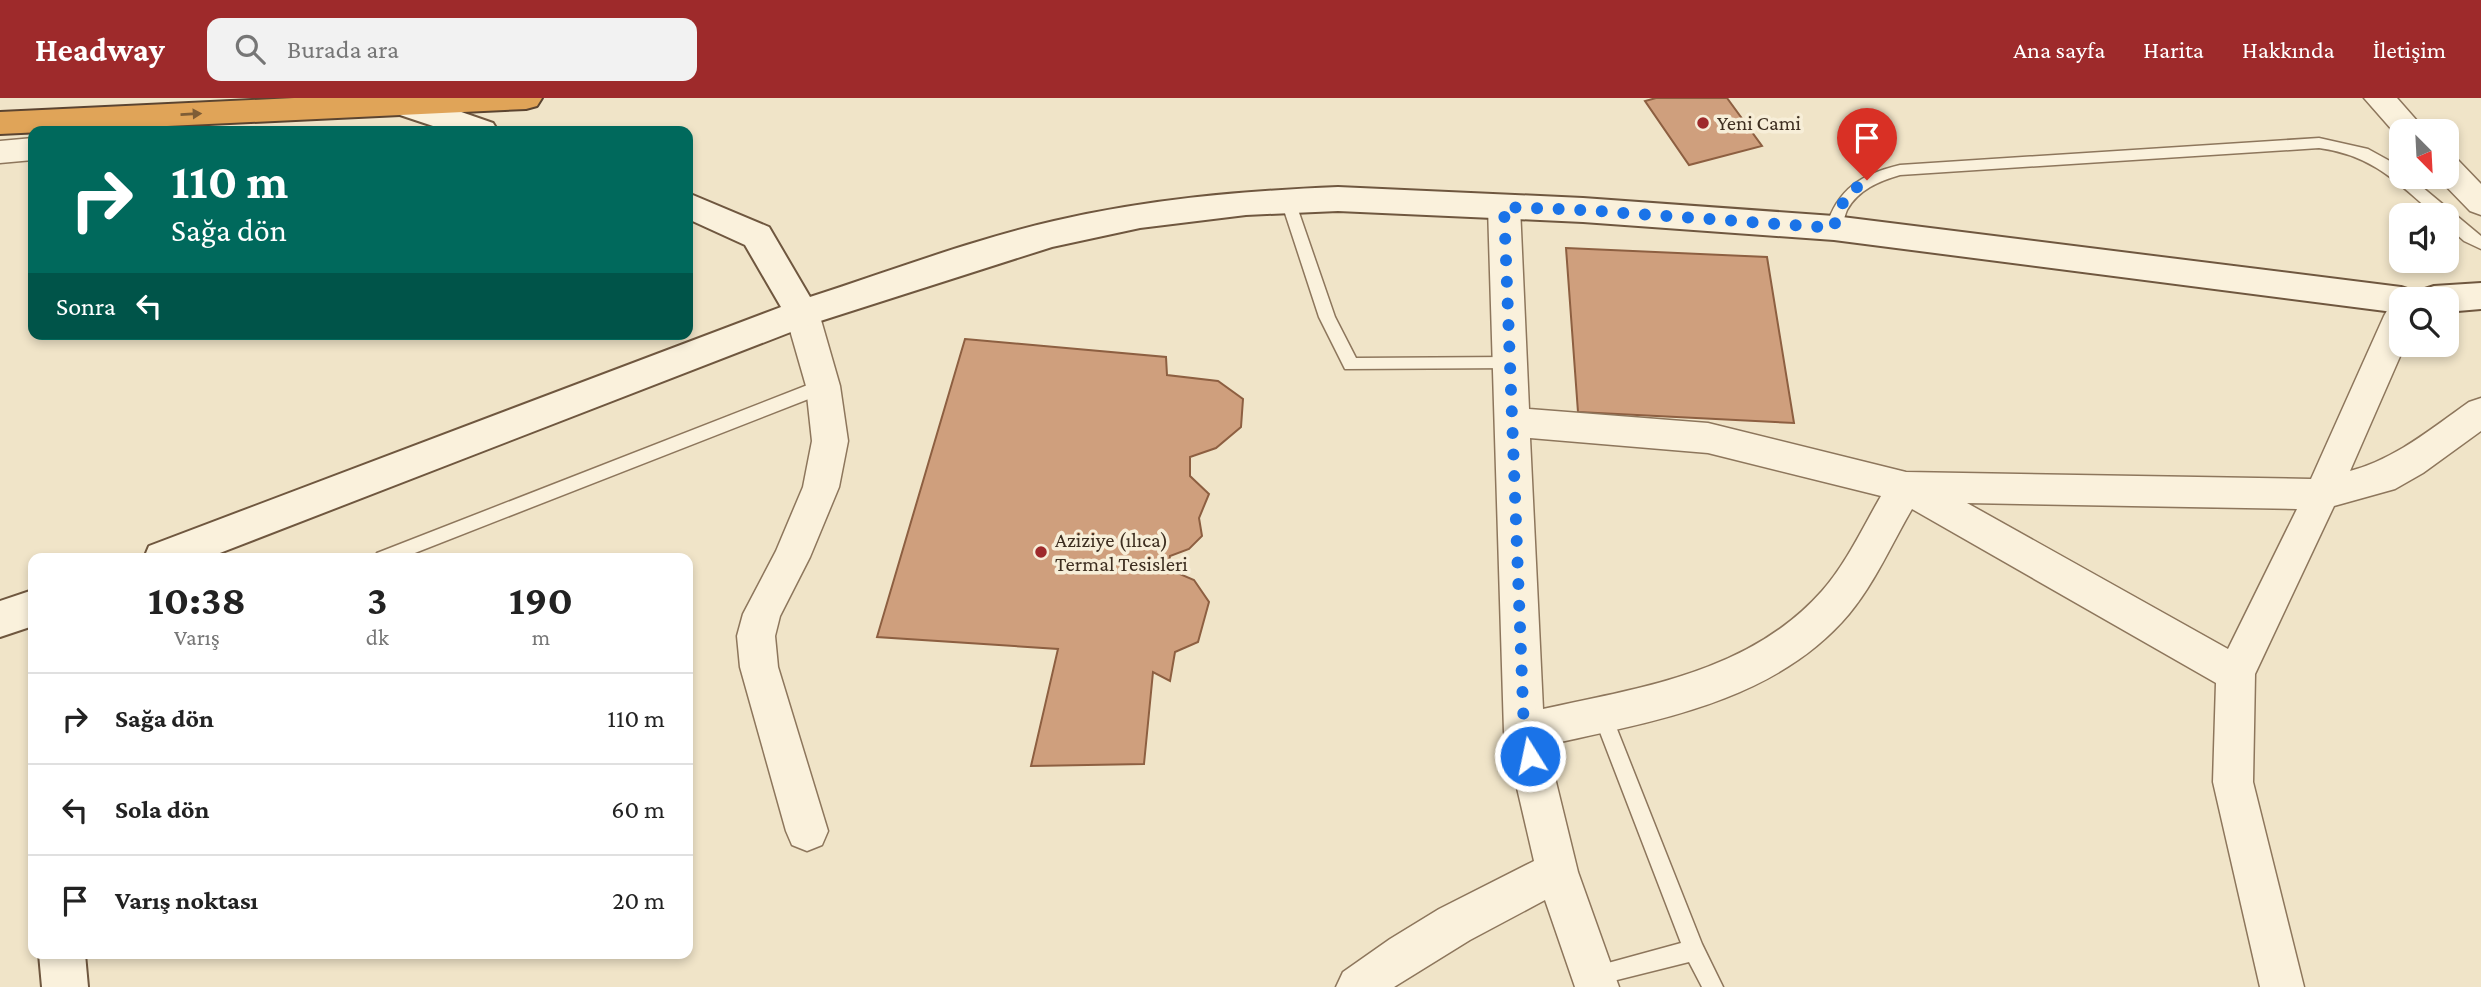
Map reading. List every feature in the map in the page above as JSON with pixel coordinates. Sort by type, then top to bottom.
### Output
[{"type":"highway","points":[[0,123],[140,124],[405,101],[526,98]]},
{"type":"street","points":[[2379,98],[2399,119]]},
{"type":"street","points":[[405,101],[469,126]]},
{"type":"street","points":[[0,152],[28,149]]},
{"type":"street","points":[[2459,180],[2481,203]]},
{"type":"street","points":[[176,553],[802,313],[1052,234],[1140,216],[1247,203],[1338,199],[1583,210],[1834,228],[2389,298]]},
{"type":"street","points":[[693,207],[757,236],[802,313],[824,386],[830,441],[821,487],[792,557],[762,614],[756,636],[759,667],[807,831]]},
{"type":"street","points":[[1504,207],[1524,732],[1557,872],[1595,982]]},
{"type":"street","points":[[2459,297],[2481,296]]},
{"type":"street","points":[[2282,987],[2233,782],[2236,674],[2322,494],[2389,343]]},
{"type":"street","points":[[1513,422],[1708,438],[1906,487],[2322,494],[2382,478],[2410,463],[2481,412]]},
{"type":"street","points":[[1906,487],[2236,674]]},
{"type":"street","points":[[1524,732],[1679,695],[1745,672],[1794,644],[1836,601],[1906,487]]},
{"type":"street","points":[[0,619],[28,610]]},
{"type":"street","points":[[1359,987],[1384,967],[1472,914],[1557,872]]},
{"type":"street","points":[[62,959],[65,987]]},
{"type":"lane","points":[[1834,228],[1837,213],[1854,188],[1867,180],[1900,170],[2319,143],[2357,150],[2389,168]]},
{"type":"lane","points":[[2415,189],[2431,203]]},
{"type":"lane","points":[[1288,201],[1326,317],[1351,364],[1511,363]]},
{"type":"lane","points":[[2459,228],[2481,243]]},
{"type":"lane","points":[[396,553],[824,386]]},
{"type":"lane","points":[[1602,714],[1694,950],[1713,987]]},
{"type":"lane","points":[[1595,982],[1694,950]]},
{"type":"building","name":"Yeni Cami","points":[[1656,98],[1727,98],[1762,146],[1689,165],[1645,101]]},
{"type":"building","points":[[1566,248],[1767,257],[1794,423],[1578,412]]},
{"type":"building","name":"Aziziye (ılıca) Termal Tesisleri","points":[[965,339],[1166,357],[1167,375],[1218,381],[1243,399],[1241,427],[1216,448],[1190,457],[1190,476],[1209,494],[1199,518],[1202,536],[1189,549],[1170,556],[1168,569],[1194,580],[1209,602],[1198,642],[1175,652],[1170,681],[1153,672],[1144,764],[1031,766],[1058,649],[877,637]]},
{"type":"place","name":"Yeni Cami","points":[[1703,123]]},
{"type":"place","name":"Aziziye (ılıca) Termal Tesisleri","points":[[1041,552]]},
{"type":"route","points":[[1530,756],[1524,732],[1504,207],[1834,228],[1837,213],[1844,200],[1854,188],[1867,180]]}]
